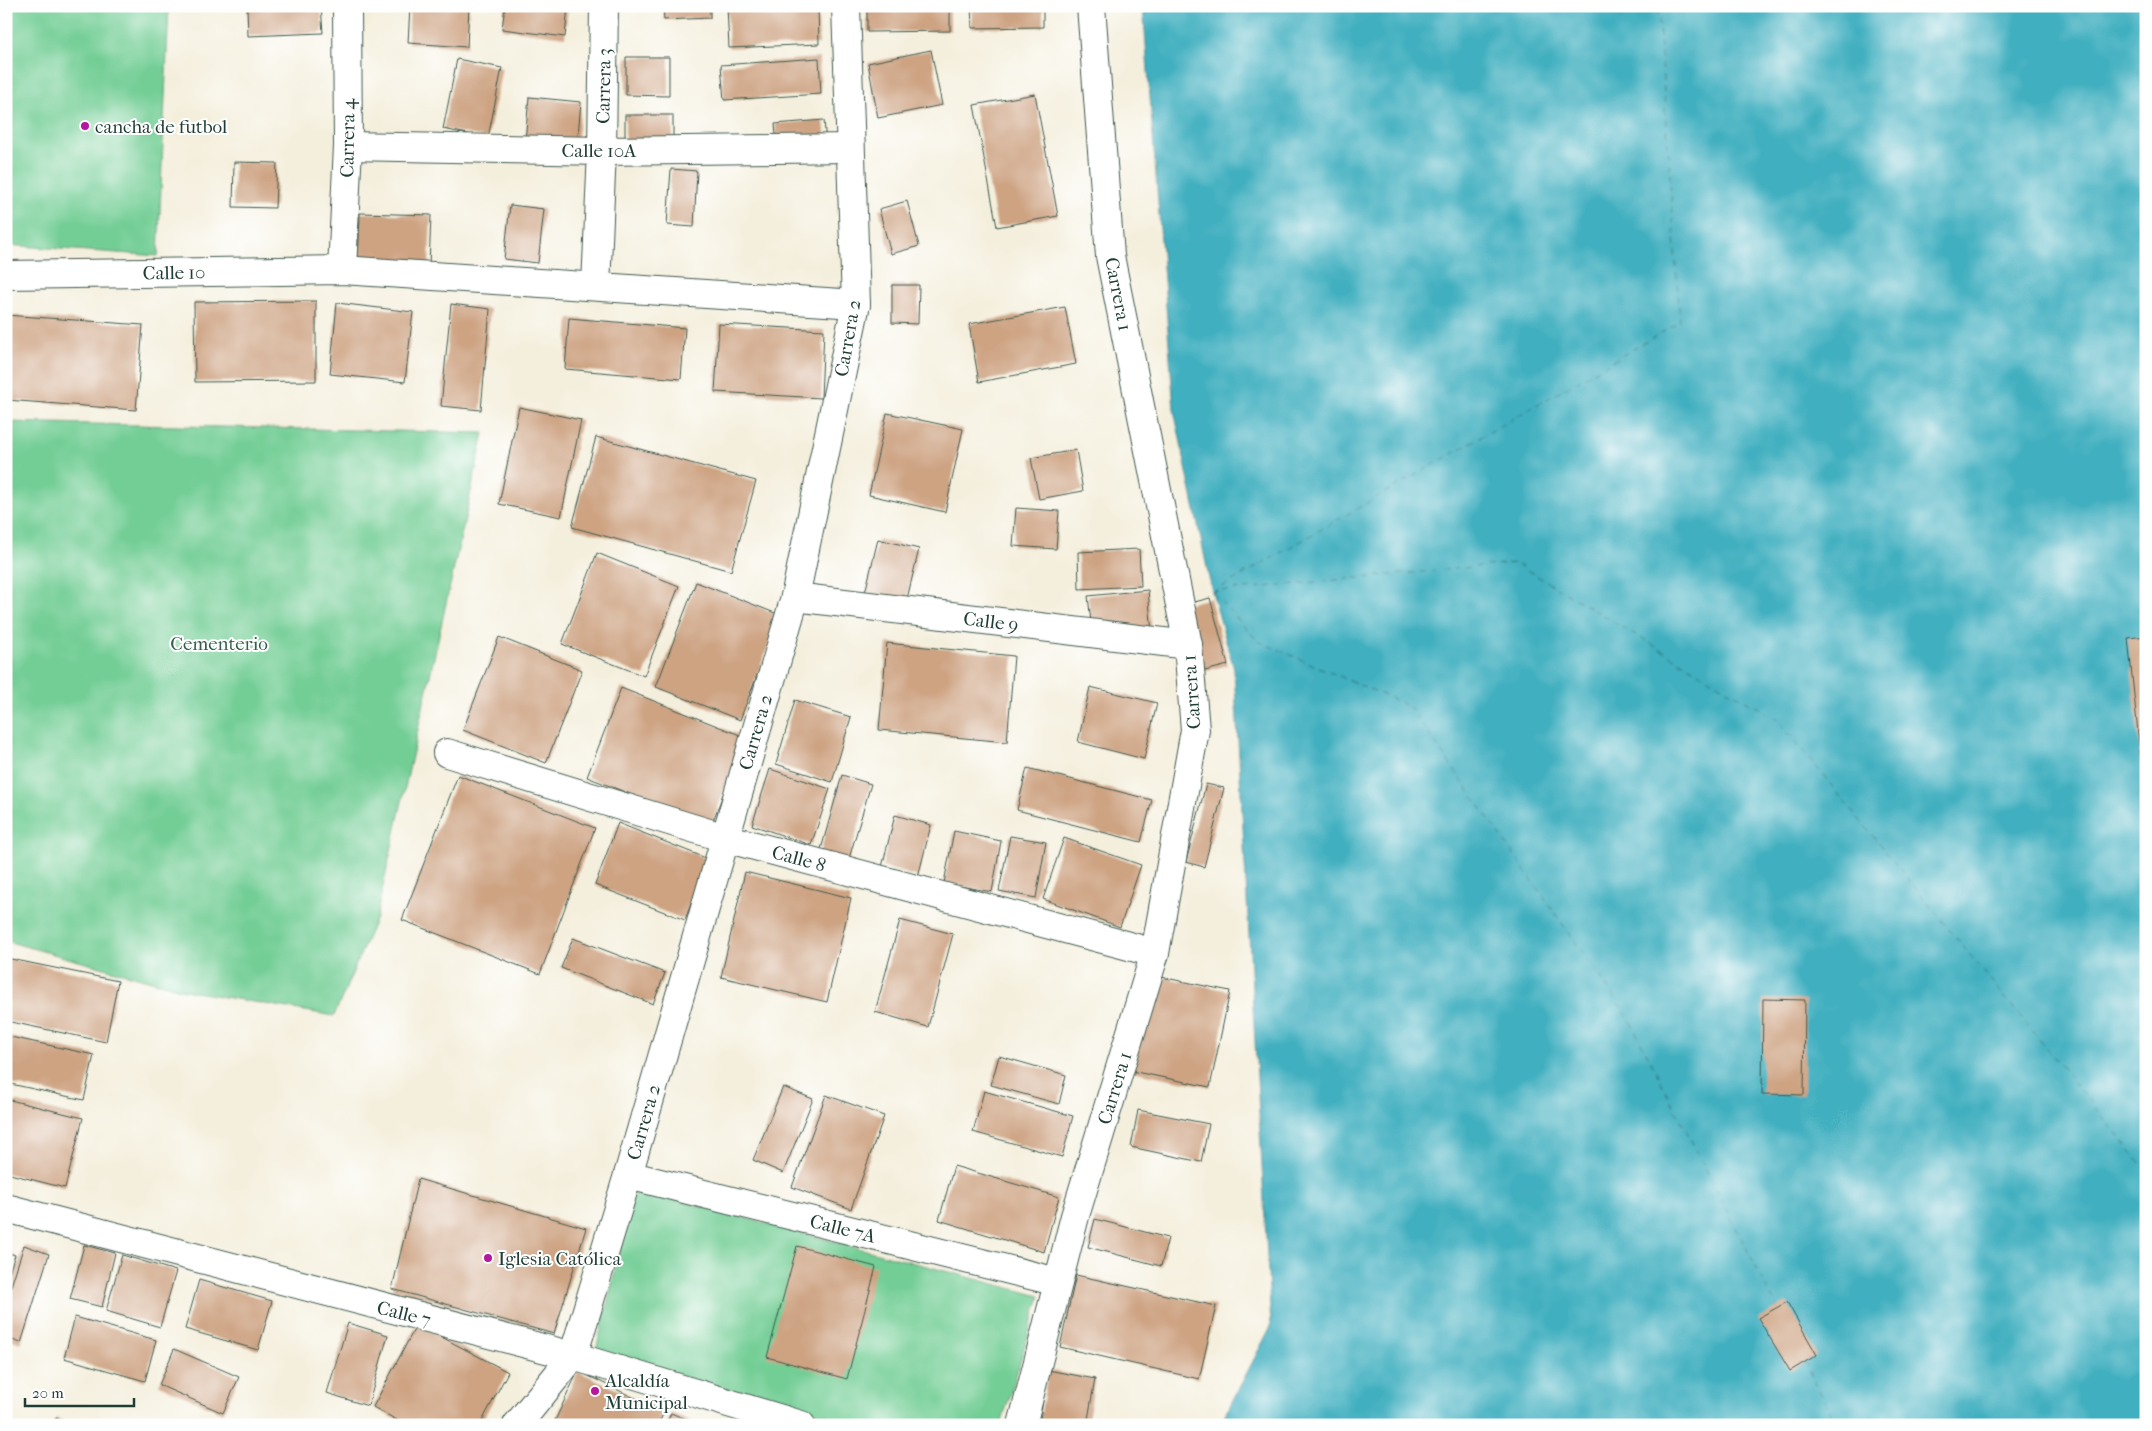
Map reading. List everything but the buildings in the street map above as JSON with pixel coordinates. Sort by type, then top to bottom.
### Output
[{"type":"street","name":"Carrera 4","points":[[342,270],[348,146],[347,6]]},
{"type":"street","name":"Carrera 3","points":[[596,286],[602,151],[604,6]]},
{"type":"street","name":"Carrera 2","points":[[517,1425],[573,1356],[628,1175],[795,597],[856,304],[846,6]]},
{"type":"street","name":"Carrera 1","points":[[1022,1425],[1075,1216],[1155,953],[1195,730],[1188,645],[1110,256],[1091,6]]},
{"type":"street","name":"Calle 10A","points":[[348,146],[602,151],[850,148]]},
{"type":"street","name":"Calle 10","points":[[6,274],[342,270],[856,304]]},
{"type":"street","name":"Calle 9","points":[[795,597],[1188,645]]},
{"type":"street","name":"Calle 8","points":[[447,753],[725,838],[1155,953]]},
{"type":"street","name":"Calle 7A","points":[[628,1175],[1058,1282]]},
{"type":"street","name":"Calle 7","points":[[6,1208],[573,1356],[801,1425]]},
{"type":"green space","name":"cancha de futbol","points":[[6,6],[169,6],[158,256],[6,245]]},
{"type":"green space","name":"Cementerio","points":[[6,422],[484,433],[376,918],[334,1016],[184,990],[6,941]]},
{"type":"green space","points":[[635,1189],[1040,1296],[1001,1425],[863,1425],[595,1354]]},
{"type":"water","points":[[1143,6],[2146,6],[2146,1425],[1220,1425],[1271,1326],[1234,669],[1212,592],[1174,410]]},
{"type":"ferry route","points":[[1213,592],[1680,322],[1658,6]]},
{"type":"ferry route","points":[[1212,592],[1515,563],[1777,719],[2146,1170]]},
{"type":"ferry route","points":[[1213,593],[1258,641],[1409,706],[1627,1015],[1777,1308]]},
{"type":"ferry route","points":[[1804,1361],[1837,1425]]},
{"type":"place","name":"cancha de futbol","points":[[85,126]]},
{"type":"place","name":"Iglesia Católica","points":[[488,1258]]},
{"type":"place","name":"Alcaldía Municipal","points":[[595,1391]]}]
